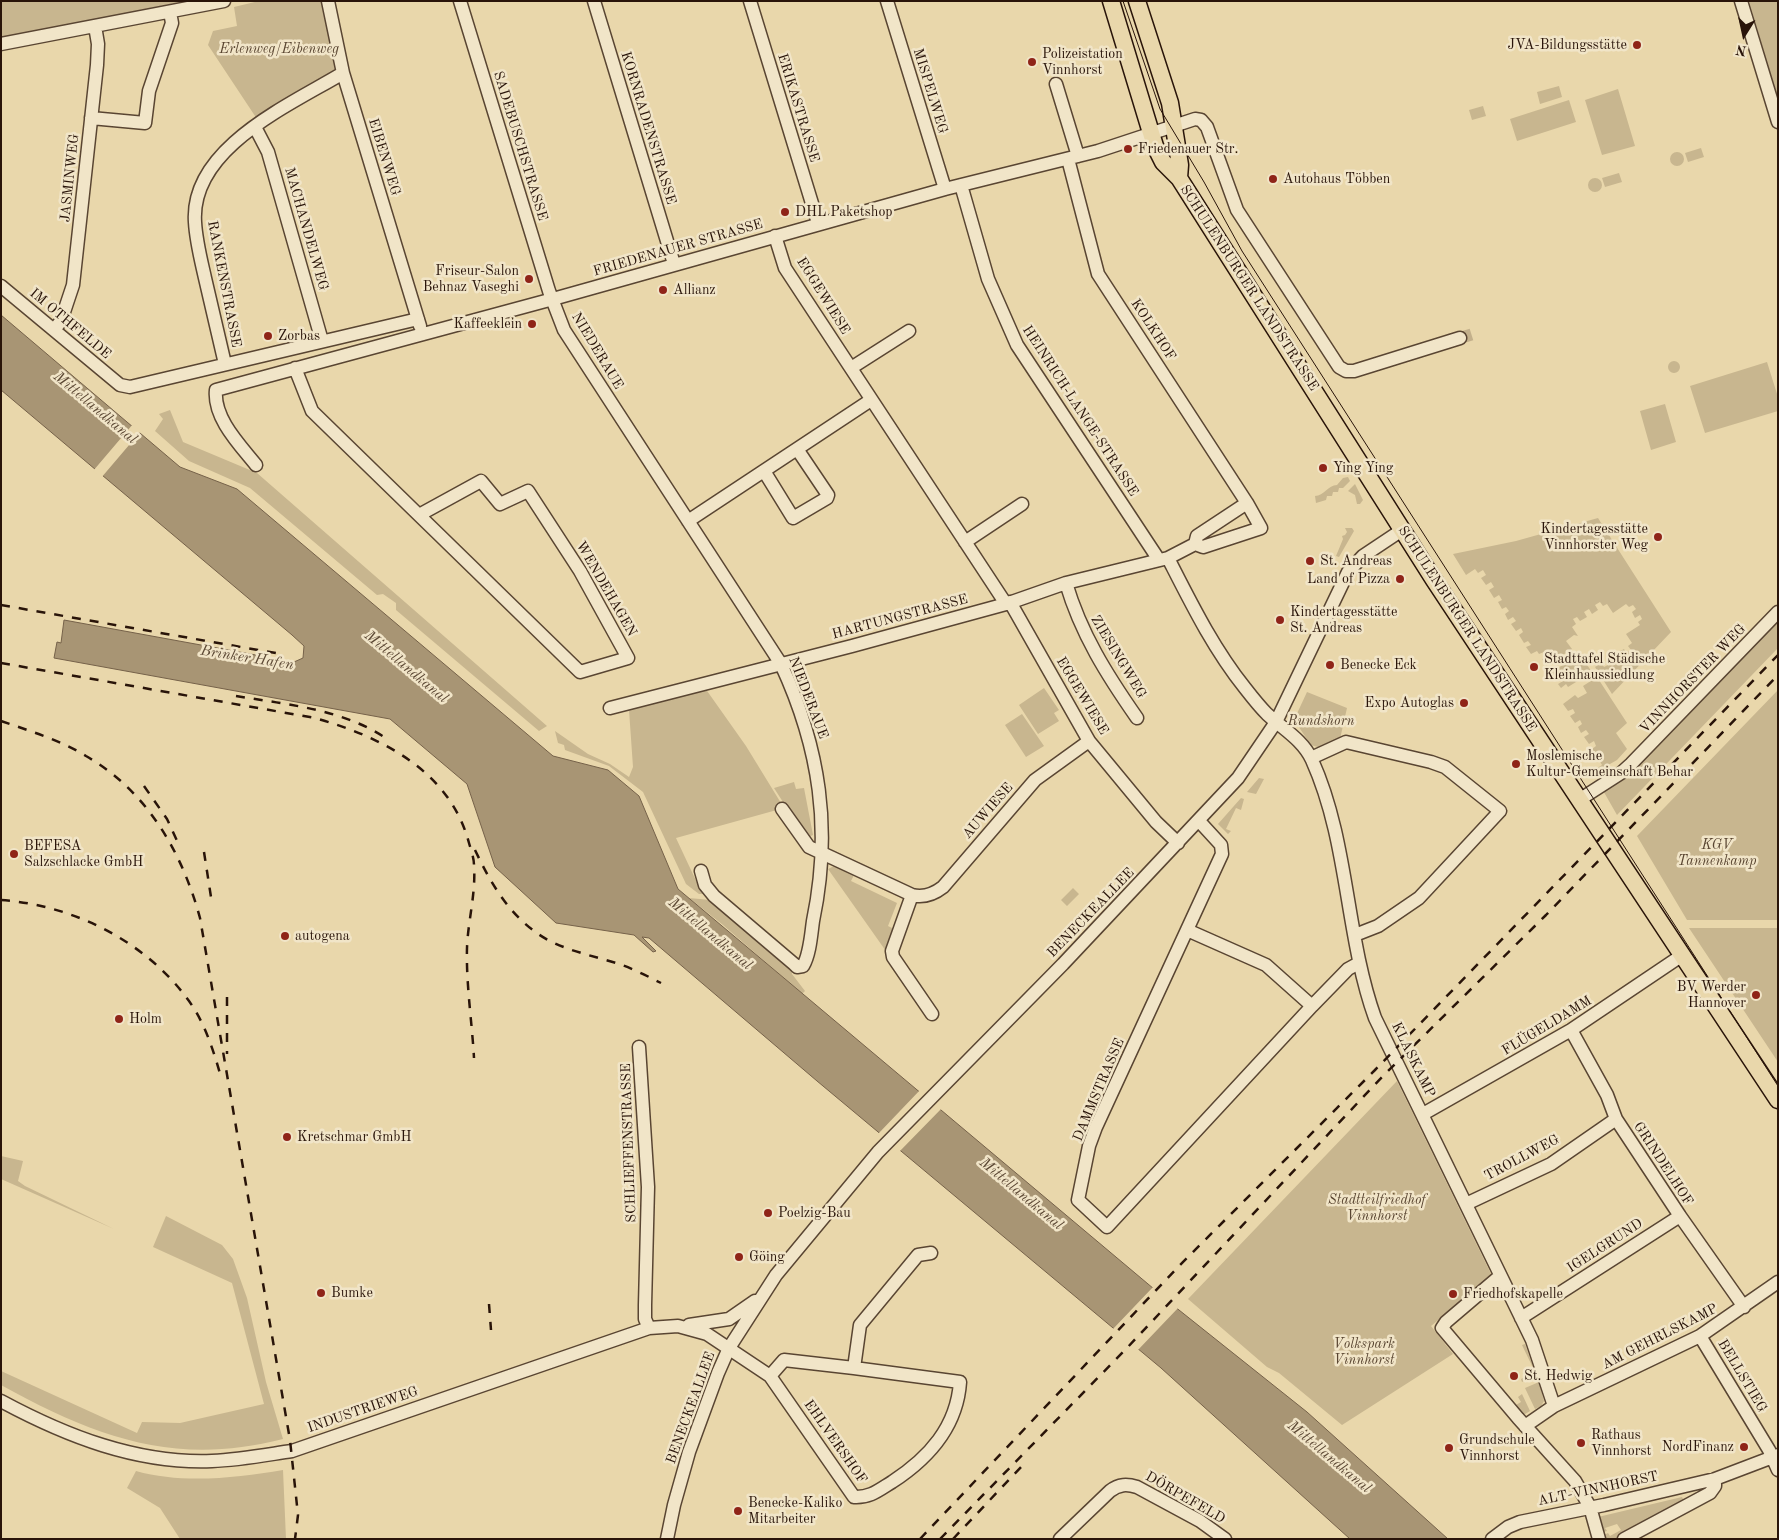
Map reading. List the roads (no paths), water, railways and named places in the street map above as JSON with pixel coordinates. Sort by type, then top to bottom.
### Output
[{"type":"main road","name":"SCHULENBURGER LANDSTRASSE","points":[[1111,1],[1151,133],[1163,162],[1179,178],[1402,530],[1681,956],[1778,1100]]},
{"type":"main road","name":"SCHULENBURGER LANDSTRASSE","points":[[1137,1],[1167,90],[1180,165],[1179,178]]},
{"type":"street","points":[[1,44],[224,1]]},
{"type":"street","name":"EIBENWEG","points":[[328,1],[343,73],[418,319]]},
{"type":"street","name":"SADEBUSCHSTRASSE","points":[[460,1],[552,299]]},
{"type":"street","name":"KORNRADENSTRASSE","points":[[594,1],[674,264]]},
{"type":"street","name":"ERIKASTRASSE","points":[[750,1],[818,224]]},
{"type":"street","name":"MISPELWEG","points":[[888,1],[944,189]]},
{"type":"street","points":[[1741,1],[1778,122]]},
{"type":"street","points":[[92,118],[145,124],[149,91],[172,24],[170,12]]},
{"type":"street","name":"JASMINWEG","points":[[54,330],[61,321],[73,285],[92,118],[98,44],[95,26]]},
{"type":"street","name":"RANKENSTRASSE","points":[[225,364],[197,242],[194,221],[201,185],[211,166],[227,148],[256,127],[343,73]]},
{"type":"street","name":"KOLKHOF","points":[[1056,84],[1098,274],[1247,503]]},
{"type":"street","points":[[1173,125],[1195,119],[1201,120],[1207,127],[1237,210],[1339,367],[1346,371],[1354,371],[1460,338]]},
{"type":"street","name":"FRIEDENAUER STRASSE","points":[[256,465],[226,429],[216,398],[216,390],[552,299],[944,189],[1073,157],[1173,125]]},
{"type":"street","name":"MACHANDELWEG","points":[[256,127],[268,152],[322,341]]},
{"type":"street","name":"HEINRICH-LANGE-STRASSE","points":[[962,185],[988,279],[1017,345],[1163,559],[1224,659],[1245,689],[1276,722]]},
{"type":"street","name":"EGGEWIESE","points":[[775,236],[786,268],[965,542],[1008,603],[1089,741],[1156,822],[1178,843]]},
{"type":"street","name":"IM OTHFELDE","points":[[1,286],[120,385],[130,387],[225,364]]},
{"type":"street","name":"NIEDERAUE","points":[[552,299],[564,330],[781,664],[803,719],[812,748],[821,806],[822,853],[817,904],[805,963],[800,967],[794,964],[714,896],[705,885],[701,871]]},
{"type":"street","points":[[225,364],[418,319],[422,334]]},
{"type":"street","points":[[851,368],[909,331]]},
{"type":"street","name":"WENDEHAGEN","points":[[295,368],[312,411],[580,672],[628,658],[580,571],[528,491],[500,504],[481,481],[419,515]]},
{"type":"street","points":[[688,521],[871,400]]},
{"type":"street","points":[[764,471],[793,518],[820,503],[828,495],[797,449]]},
{"type":"street","name":"HARTUNGSTRASSE","points":[[610,708],[1008,603],[1066,583],[1163,559],[1196,540],[1247,503],[1261,528],[1203,547],[1196,540]]},
{"type":"street","points":[[965,542],[1022,504]]},
{"type":"street","name":"BENECKEALLEE","points":[[667,1539],[674,1505],[690,1452],[729,1348],[762,1294],[784,1263],[877,1153],[1178,843],[1238,778],[1254,759],[1276,722],[1348,572],[1363,556],[1402,530]]},
{"type":"street","name":"ZIESINGWEG","points":[[1066,583],[1076,614],[1088,641],[1138,718]]},
{"type":"street","name":"VINNHORSTER WEG","points":[[1579,800],[1622,773],[1778,612]]},
{"type":"street","name":"KLASKAMP","points":[[1276,722],[1297,738],[1311,758],[1329,802],[1336,831],[1359,963],[1375,1018],[1532,1340],[1554,1406]]},
{"type":"street","name":"AUWIESE","points":[[912,895],[929,895],[943,887],[1035,780],[1089,741]]},
{"type":"street","points":[[1311,758],[1346,742],[1431,762],[1445,767],[1500,811],[1419,898],[1378,926],[1355,935]]},
{"type":"street","points":[[782,810],[809,847],[912,895],[892,952],[893,958],[932,1014]]},
{"type":"street","name":"DAMMSTRASSE","points":[[1199,821],[1221,845],[1222,854],[1089,1146],[1078,1200],[1107,1227],[1312,1006],[1348,969],[1359,963]]},
{"type":"street","points":[[1187,930],[1266,965],[1312,1006]]},
{"type":"street","name":"FLÜGELDAMM","points":[[1423,1114],[1571,1030],[1681,956]]},
{"type":"street","name":"GRINDELHOF","points":[[1571,1030],[1607,1095],[1616,1119],[1680,1216],[1744,1307]]},
{"type":"street","name":"SCHLIEFFENSTRASSE","points":[[640,1047],[648,1187],[645,1305],[648,1328]]},
{"type":"street","name":"TROLLWEG","points":[[1466,1204],[1551,1164],[1616,1119]]},
{"type":"street","name":"IGELGRUND","points":[[1521,1318],[1680,1216]]},
{"type":"street","points":[[854,1368],[860,1325],[918,1255],[931,1253]]},
{"type":"street","points":[[1500,1276],[1446,1322],[1442,1328],[1525,1426],[1575,1481],[1590,1507],[1598,1539]]},
{"type":"street","name":"AM GEHRLSKAMP","points":[[1525,1426],[1554,1406],[1700,1336],[1778,1282]]},
{"type":"street","name":"BENECKEALLEE","points":[[678,1326],[730,1318],[762,1294]]},
{"type":"street","name":"INDUSTRIEWEG","points":[[1,1401],[81,1439],[120,1450],[173,1460],[211,1461],[239,1459],[292,1451],[648,1328],[678,1326],[707,1334],[729,1348]]},
{"type":"street","name":"BELLSTIEG","points":[[1700,1336],[1775,1457],[1778,1470]]},
{"type":"street","name":"EHLVERSHOF","points":[[729,1348],[770,1376],[854,1497],[866,1498],[912,1467],[936,1445],[952,1418],[959,1399],[960,1382],[854,1368],[784,1360],[770,1376]]},
{"type":"street","name":"ALT-VINNHORST","points":[[1492,1539],[1508,1527],[1520,1522],[1715,1479],[1775,1457]]},
{"type":"street","points":[[1624,1539],[1710,1493],[1716,1486],[1715,1479]]},
{"type":"street","name":"DÖRPEFELD","points":[[1060,1539],[1110,1491],[1123,1485],[1137,1487],[1200,1521],[1225,1539]]},
{"type":"water","points":[[1,315],[180,467],[237,489],[553,756],[608,770],[639,796],[678,889],[1179,1310],[1307,1412],[1448,1539],[1350,1539],[1161,1368],[649,938],[642,937],[656,951],[653,952],[634,935],[556,923],[495,867],[467,784],[390,719],[54,658],[57,642],[61,643],[64,620],[294,662],[303,658],[304,646],[1,390]]},
{"type":"tunnel","points":[[1460,338],[1476,333]]},
{"type":"tram line","points":[[1123,1],[1160,109],[1204,182],[1242,251],[1778,1086]]},
{"type":"railway","points":[[1,605],[281,654]]},
{"type":"railway","points":[[920,1539],[1180,1265],[1375,1070],[1778,655]]},
{"type":"railway","points":[[1,663],[315,718],[365,735],[410,761],[430,777],[446,796],[460,818],[473,860],[474,886],[467,962],[474,1058]]},
{"type":"railway","points":[[940,1539],[1126,1349],[1382,1077],[1546,915],[1778,675]]},
{"type":"railway","points":[[236,696],[335,715],[373,730],[390,741]]},
{"type":"railway","points":[[1,721],[45,736],[76,750],[108,770],[127,787],[159,825],[172,847],[192,894],[200,918],[290,1440],[298,1515],[295,1539]]},
{"type":"railway","points":[[144,786],[167,819],[179,845]]},
{"type":"railway","points":[[475,850],[504,901],[535,932],[564,947],[622,965],[661,983]]},
{"type":"railway","points":[[204,852],[211,897]]},
{"type":"railway","points":[[1,900],[28,903],[54,909],[79,918],[104,929],[149,958],[169,977],[198,1015],[215,1056],[221,1077]]},
{"type":"railway","points":[[227,997],[227,1054]]},
{"type":"railway","points":[[489,1304],[491,1330]]},
{"type":"railway","points":[[953,1539],[1021,1467]]},
{"type":"place","name":"JVA-Bildungsstätte","points":[[1637,45]]},
{"type":"place","name":"Polizeistation Vinnhorst","points":[[1032,62]]},
{"type":"place","name":"Friedenauer Str.","points":[[1128,149]]},
{"type":"place","name":"Autohaus Többen","points":[[1273,179]]},
{"type":"place","name":"DHL Paketshop","points":[[785,212]]},
{"type":"place","name":"Friseur-Salon Behnaz Vaseghi","points":[[529,279]]},
{"type":"place","name":"Allianz","points":[[663,290]]},
{"type":"place","name":"Kaffeeklein","points":[[532,324]]},
{"type":"place","name":"Zorbas","points":[[268,336]]},
{"type":"place","name":"Ying Ying","points":[[1323,468]]},
{"type":"place","name":"Kindertagesstätte Vinnhorster Weg","points":[[1658,537]]},
{"type":"place","name":"St. Andreas","points":[[1310,561]]},
{"type":"place","name":"Land of Pizza","points":[[1400,579]]},
{"type":"place","name":"Kindertagesstätte St. Andreas","points":[[1280,620]]},
{"type":"place","name":"Benecke Eck","points":[[1330,665]]},
{"type":"place","name":"Stadttafel Städische Kleinhaussiedlung","points":[[1534,667]]},
{"type":"place","name":"Expo Autoglas","points":[[1464,703]]},
{"type":"place","name":"Moslemische Kultur-Gemeinschaft Behar","points":[[1516,764]]},
{"type":"place","name":"BEFESA Salzschlacke GmbH","points":[[14,854]]},
{"type":"place","name":"autogena","points":[[285,936]]},
{"type":"place","name":"BV Werder Hannover","points":[[1756,995]]},
{"type":"place","name":"Holm","points":[[119,1019]]},
{"type":"place","name":"Kretschmar GmbH","points":[[287,1137]]},
{"type":"place","name":"Poelzig-Bau","points":[[768,1213]]},
{"type":"place","name":"Göing","points":[[739,1257]]},
{"type":"place","name":"Bumke","points":[[321,1293]]},
{"type":"place","name":"Friedhofskapelle","points":[[1453,1294]]},
{"type":"place","name":"St. Hedwig","points":[[1514,1376]]},
{"type":"place","name":"Rathaus Vinnhorst","points":[[1581,1443]]},
{"type":"place","name":"NordFinanz","points":[[1744,1447]]},
{"type":"place","name":"Grundschule Vinnhorst","points":[[1449,1448]]},
{"type":"place","name":"Benecke-Kaliko Mitarbeiter","points":[[738,1511]]},
{"type":"park label","name":"Erlenweg/Eibenweg","points":[[279,49]]},
{"type":"park label","name":"Rundshorn","points":[[1321,721]]},
{"type":"park label","name":"KGV Tannenkamp","points":[[1717,854]]},
{"type":"park label","name":"Stadtteilfriedhof Vinnhorst","points":[[1377,1208]]},
{"type":"park label","name":"Volkspark Vinnhorst","points":[[1364,1352]]},
{"type":"water label","name":"Mittellandkanal","points":[[95,408]]},
{"type":"water label","name":"Brinker Hafen","points":[[247,658]]},
{"type":"water label","name":"Mittellandkanal","points":[[406,667]]},
{"type":"water label","name":"Mittellandkanal","points":[[710,934]]},
{"type":"water label","name":"Mittellandkanal","points":[[1021,1194]]},
{"type":"water label","name":"Mittellandkanal","points":[[1329,1457]]}]
